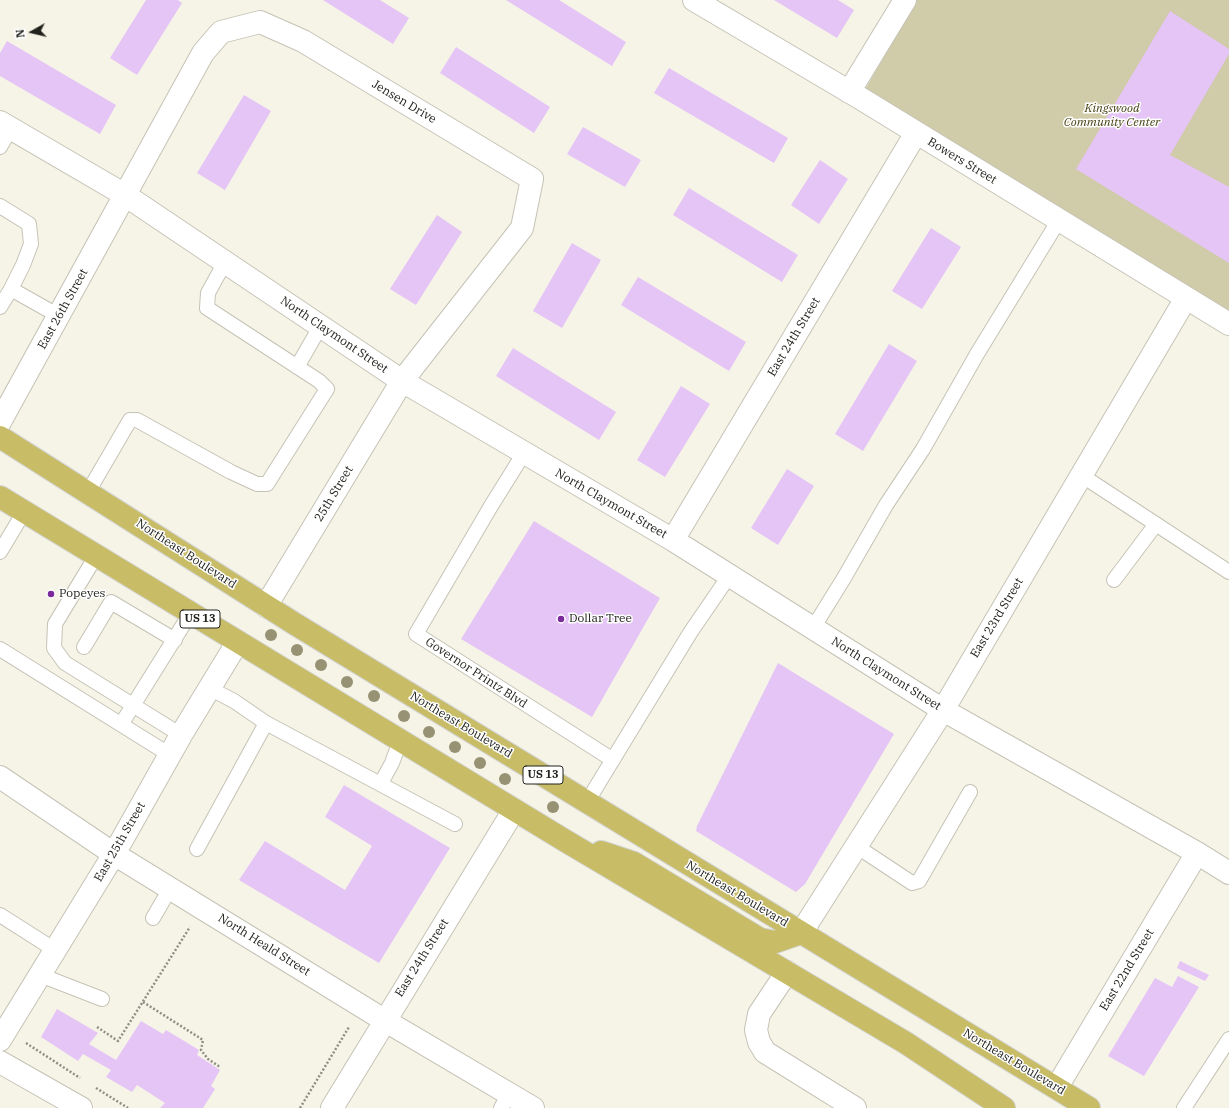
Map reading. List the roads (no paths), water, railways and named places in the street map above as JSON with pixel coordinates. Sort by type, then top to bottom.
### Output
[{"type":"main road","name":"Northeast Boulevard","points":[[0,437],[266,606],[801,933],[1057,1087],[1089,1108]]},
{"type":"main road","name":"US 13","points":[[0,497],[237,643],[514,810],[906,1043],[1004,1108]]},
{"type":"main road","points":[[564,840],[634,863],[760,939],[775,942],[801,933]]},
{"type":"street","name":"Bowers Street","points":[[694,0],[849,92],[1229,324]]},
{"type":"street","points":[[849,92],[905,0]]},
{"type":"street","name":"Jensen Drive","points":[[125,195],[203,53],[221,32],[260,22],[303,41],[532,179],[522,228],[402,381]]},
{"type":"street","name":"North Claymont Street","points":[[6,125],[125,195],[402,381],[673,540],[943,710],[1197,853],[1229,873]]},
{"type":"street","name":"East 24th Street","points":[[673,540],[916,133]]},
{"type":"street","name":"East 26th Street","points":[[0,422],[125,195]]},
{"type":"street","name":"East 23rd Street","points":[[801,933],[943,710],[1186,298]]},
{"type":"street","name":"25th Street","points":[[266,606],[402,381]]},
{"type":"street","name":"East 25th Street","points":[[0,1040],[114,854],[181,735],[237,643]]},
{"type":"street","name":"North Heald Street","points":[[0,777],[114,854],[384,1020],[505,1101],[532,1108]]},
{"type":"street","name":"East 24th Street","points":[[332,1108],[384,1020],[514,810]]},
{"type":"street","name":"East 22nd Street","points":[[1057,1087],[1197,853]]},
{"type":"street","points":[[787,972],[759,1014],[756,1030],[759,1042],[765,1052],[855,1108]]},
{"type":"street","points":[[0,1062],[81,1108]]},
{"type":"lane","points":[[0,147],[6,125]]},
{"type":"lane","points":[[0,206],[29,224],[31,244],[23,265],[0,307]]},
{"type":"lane","points":[[813,628],[886,505],[927,442],[977,354],[1059,220]]},
{"type":"lane","points":[[88,492],[130,420],[137,420],[231,472],[257,484],[267,484],[327,388],[207,308],[208,293],[225,262]]},
{"type":"lane","points":[[11,289],[59,316]]},
{"type":"lane","points":[[297,367],[320,327]]},
{"type":"lane","name":"Governor Printz Blvd","points":[[524,453],[416,634],[612,760]]},
{"type":"lane","points":[[1081,475],[1229,572]]},
{"type":"lane","points":[[0,552],[24,512]]},
{"type":"lane","points":[[1114,580],[1156,524]]},
{"type":"lane","points":[[96,556],[55,624],[54,648],[65,663],[181,735]]},
{"type":"lane","points":[[587,802],[690,632],[729,576]]},
{"type":"lane","points":[[84,647],[111,602],[175,640]]},
{"type":"lane","points":[[122,723],[190,614]]},
{"type":"lane","points":[[0,649],[170,754]]},
{"type":"lane","points":[[209,688],[234,700],[266,723],[381,783],[455,824]]},
{"type":"lane","points":[[197,849],[266,723]]},
{"type":"lane","points":[[381,783],[392,763],[400,741]]},
{"type":"lane","points":[[856,846],[912,883],[919,881],[970,792]]},
{"type":"lane","points":[[156,913],[171,888]]},
{"type":"lane","points":[[0,916],[55,950]]},
{"type":"lane","points":[[40,975],[102,999]]},
{"type":"lane","points":[[1184,1108],[1229,1039]]},
{"type":"place","name":"Popeyes","points":[[51,594]]},
{"type":"place","name":"Dollar Tree","points":[[561,619]]},
{"type":"park label","name":"Kingswood Community Center","points":[[1112,116]]}]
